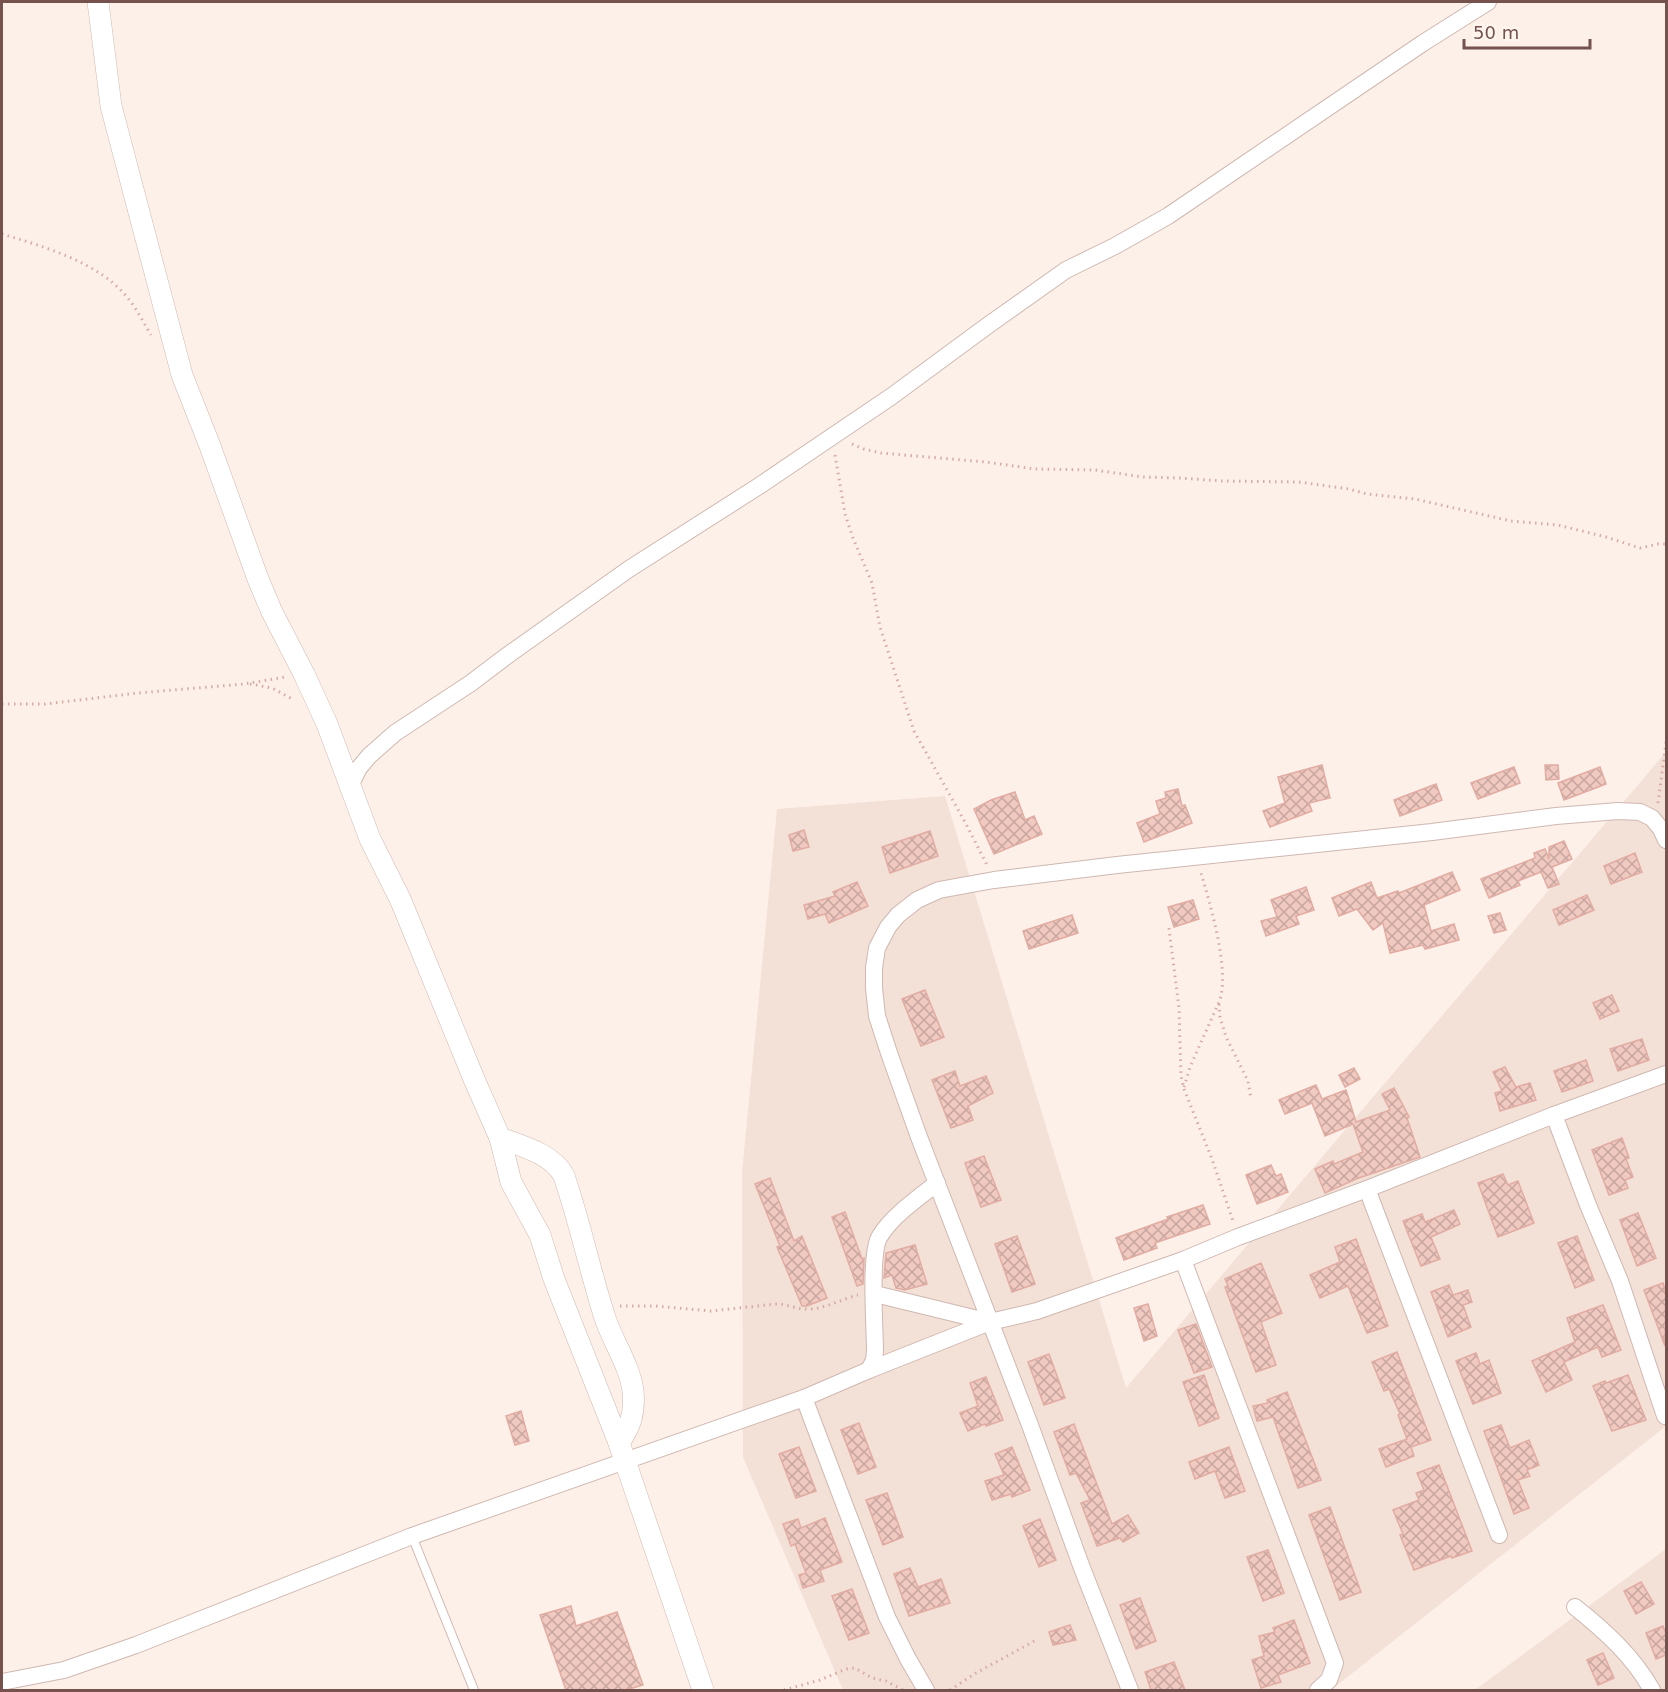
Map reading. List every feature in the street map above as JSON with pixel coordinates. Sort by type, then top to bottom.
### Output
[{"type":"street","points":[[98,2],[111,106],[182,375],[258,579],[327,724],[370,838],[401,902],[500,1138],[511,1182],[540,1235],[554,1280],[622,1453],[703,1690]]},
{"type":"street","points":[[350,786],[369,756],[395,733],[471,683],[629,569],[835,435],[1066,270],[1168,216],[1488,2]]},
{"type":"street","points":[[1130,1690],[907,1106],[877,1016],[874,968],[877,948],[888,927],[898,915],[917,900],[939,890],[994,880],[1117,864],[1432,832],[1586,812],[1640,812],[1652,818],[1666,840]]},
{"type":"street","points":[[2,1682],[64,1670],[136,1645],[412,1536],[497,1505],[622,1453],[804,1398],[990,1322],[1037,1311],[1183,1260],[1554,1115],[1666,1074]]},
{"type":"street","points":[[1554,1115],[1620,1281],[1665,1416]]},
{"type":"street","points":[[500,1138],[532,1150],[554,1162],[560,1168],[570,1192],[602,1308],[633,1390],[632,1415],[622,1453]]},
{"type":"street","points":[[868,1370],[874,1360],[875,1351],[875,1247],[879,1237],[892,1222],[937,1183]]},
{"type":"street","points":[[1367,1189],[1499,1535]]},
{"type":"street","points":[[1183,1260],[1335,1664],[1329,1680],[1318,1690]]},
{"type":"street","points":[[875,1294],[990,1322]]},
{"type":"street","points":[[804,1398],[887,1617],[927,1690]]},
{"type":"street","points":[[1575,1606],[1629,1656],[1652,1690]]},
{"type":"lane","points":[[412,1536],[474,1690]]},
{"type":"path","points":[[2,234],[58,253],[99,273],[125,295],[156,342]]},
{"type":"path","points":[[835,435],[864,449],[881,453],[986,462],[1035,469],[1095,470],[1143,477],[1222,481],[1299,482],[1367,494],[1415,499],[1511,521],[1558,525],[1640,548],[1666,544]]},
{"type":"path","points":[[835,435],[845,514],[872,583],[880,627],[914,731],[965,822],[994,880]]},
{"type":"path","points":[[2,704],[45,704],[244,684],[304,674]]},
{"type":"path","points":[[244,684],[272,688],[297,701]]},
{"type":"path","points":[[1652,818],[1660,796],[1666,742]]},
{"type":"path","points":[[1184,1089],[1190,1067],[1221,997],[1223,975],[1221,957],[1197,857]]},
{"type":"path","points":[[1168,928],[1179,1008],[1181,1076],[1238,1237]]},
{"type":"path","points":[[1219,1002],[1220,1017],[1226,1037],[1244,1071],[1251,1099]]},
{"type":"path","points":[[602,1308],[631,1305],[711,1311],[785,1304],[808,1310],[834,1304],[854,1296],[875,1294]]},
{"type":"path","points":[[950,1690],[1038,1639]]},
{"type":"path","points":[[784,1690],[855,1668],[903,1690]]},
{"type":"shaded area","points":[[1666,752],[1666,1426],[1331,1690],[843,1690],[743,1457],[742,1173],[777,809],[945,796],[1126,1388]]},
{"type":"shaded area","points":[[1666,1549],[1666,1690],[1475,1690]]},
{"type":"building","points":[[1322,765],[1330,798],[1309,803],[1312,811],[1270,827],[1263,811],[1285,803],[1278,777]]},
{"type":"building","points":[[1545,765],[1558,765],[1559,779],[1546,780]]},
{"type":"building","points":[[1514,767],[1520,783],[1478,799],[1471,783]]},
{"type":"building","points":[[1600,767],[1606,784],[1564,800],[1558,783]]},
{"type":"building","points":[[1436,784],[1442,800],[1400,816],[1394,800]]},
{"type":"building","points":[[1178,789],[1182,806],[1185,805],[1192,823],[1144,842],[1137,823],[1160,814],[1156,801],[1166,798],[1165,792]]},
{"type":"building","points":[[1015,792],[1025,820],[1034,816],[1042,834],[994,854],[974,809],[991,800]]},
{"type":"building","points":[[804,830],[809,847],[793,851],[789,835]]},
{"type":"building","points":[[930,831],[938,856],[890,873],[882,847]]},
{"type":"building","points":[[1564,841],[1572,859],[1552,867],[1559,884],[1548,888],[1541,872],[1518,881],[1520,885],[1489,898],[1481,879],[1535,858],[1534,853],[1545,849],[1549,859],[1549,847]]},
{"type":"building","points":[[1635,853],[1642,872],[1611,884],[1604,866]]},
{"type":"building","points":[[1452,872],[1460,890],[1424,905],[1431,931],[1454,924],[1459,940],[1425,949],[1423,945],[1390,953],[1383,923],[1373,930],[1357,909],[1339,916],[1332,898],[1371,882],[1377,898],[1398,891],[1399,893]]},
{"type":"building","points":[[857,882],[868,906],[829,923],[825,914],[808,919],[804,905],[835,896],[833,892]]},
{"type":"building","points":[[1306,887],[1314,910],[1296,916],[1299,924],[1266,936],[1261,921],[1277,917],[1271,900]]},
{"type":"building","points":[[1587,895],[1594,910],[1559,925],[1553,910]]},
{"type":"building","points":[[1193,900],[1199,919],[1174,927],[1168,907]]},
{"type":"building","points":[[1500,913],[1506,930],[1494,933],[1488,916]]},
{"type":"building","points":[[1072,915],[1078,933],[1029,949],[1023,931]]},
{"type":"building","points":[[925,990],[944,1037],[921,1046],[902,999]]},
{"type":"building","points":[[1612,995],[1619,1011],[1600,1019],[1593,1003]]},
{"type":"building","points":[[1642,1039],[1649,1060],[1618,1071],[1610,1049]]},
{"type":"building","points":[[1586,1060],[1593,1081],[1562,1092],[1554,1071]]},
{"type":"building","points":[[1505,1067],[1516,1087],[1530,1083],[1536,1100],[1500,1111],[1495,1093],[1502,1091],[1493,1072]]},
{"type":"building","points":[[1354,1068],[1360,1079],[1345,1087],[1339,1075]]},
{"type":"building","points":[[955,1071],[960,1086],[986,1076],[993,1093],[968,1106],[973,1120],[951,1128],[932,1080]]},
{"type":"building","points":[[1316,1085],[1322,1099],[1346,1090],[1356,1122],[1390,1110],[1382,1094],[1394,1088],[1409,1117],[1407,1118],[1420,1157],[1356,1179],[1325,1193],[1315,1169],[1363,1152],[1353,1124],[1325,1136],[1312,1103],[1285,1114],[1279,1100]]},
{"type":"building","points":[[1622,1138],[1629,1158],[1626,1159],[1633,1177],[1625,1180],[1628,1188],[1609,1195],[1592,1150]]},
{"type":"building","points":[[984,1156],[1001,1200],[981,1207],[965,1163]]},
{"type":"building","points":[[1271,1165],[1276,1176],[1281,1174],[1288,1192],[1257,1204],[1246,1175]]},
{"type":"building","points":[[1503,1174],[1508,1185],[1518,1181],[1534,1223],[1498,1237],[1478,1183]]},
{"type":"building","points":[[770,1178],[794,1241],[802,1236],[827,1298],[807,1306],[802,1306],[777,1247],[780,1246],[755,1184]]},
{"type":"building","points":[[1203,1205],[1210,1224],[1155,1243],[1157,1248],[1124,1260],[1116,1238]]},
{"type":"building","points":[[1454,1210],[1460,1224],[1431,1237],[1440,1259],[1421,1266],[1403,1221],[1422,1214],[1425,1222]]},
{"type":"building","points":[[845,1212],[862,1259],[864,1258],[863,1284],[857,1286],[832,1217]]},
{"type":"building","points":[[1638,1213],[1656,1258],[1637,1266],[1620,1220]]},
{"type":"building","points":[[1017,1236],[1035,1284],[1012,1292],[995,1244]]},
{"type":"building","points":[[1577,1236],[1594,1280],[1575,1288],[1558,1243]]},
{"type":"building","points":[[1356,1239],[1388,1326],[1367,1333],[1348,1286],[1320,1298],[1310,1275],[1340,1262],[1335,1247]]},
{"type":"building","points":[[915,1245],[927,1284],[905,1290],[896,1288],[892,1275],[884,1278],[886,1253]]},
{"type":"building","points":[[1261,1263],[1282,1313],[1261,1322],[1276,1365],[1256,1372],[1225,1287],[1228,1286],[1225,1279]]},
{"type":"building","points":[[1663,1283],[1666,1293],[1665,1346],[1644,1290]]},
{"type":"building","points":[[1449,1285],[1453,1295],[1468,1290],[1472,1302],[1463,1305],[1471,1327],[1448,1337],[1431,1292]]},
{"type":"building","points":[[1148,1304],[1157,1336],[1144,1341],[1134,1308]]},
{"type":"building","points":[[1603,1305],[1621,1350],[1602,1357],[1598,1347],[1564,1362],[1572,1380],[1546,1392],[1532,1361],[1575,1342],[1567,1318]]},
{"type":"building","points":[[1196,1324],[1212,1367],[1194,1373],[1178,1330]]},
{"type":"building","points":[[1397,1352],[1431,1440],[1411,1447],[1414,1456],[1386,1467],[1379,1449],[1407,1439],[1398,1415],[1400,1414],[1389,1389],[1384,1391],[1372,1362]]},
{"type":"building","points":[[1476,1353],[1480,1364],[1489,1360],[1501,1393],[1473,1404],[1456,1361]]},
{"type":"building","points":[[1049,1354],[1065,1398],[1044,1405],[1028,1362]]},
{"type":"building","points":[[1204,1375],[1219,1418],[1199,1426],[1183,1382]]},
{"type":"building","points":[[1628,1375],[1646,1420],[1612,1431],[1593,1386]]},
{"type":"building","points":[[986,1377],[1003,1420],[968,1431],[960,1413],[978,1406],[970,1383]]},
{"type":"building","points":[[1287,1392],[1321,1480],[1298,1488],[1273,1417],[1257,1421],[1253,1406],[1268,1403],[1267,1400]]},
{"type":"building","points":[[521,1411],[529,1441],[515,1445],[506,1416]]},
{"type":"building","points":[[859,1423],[876,1467],[858,1474],[841,1430]]},
{"type":"building","points":[[1074,1424],[1112,1524],[1128,1515],[1139,1533],[1123,1542],[1120,1538],[1097,1546],[1081,1503],[1090,1500],[1076,1473],[1070,1475],[1054,1432]]},
{"type":"building","points":[[1501,1425],[1510,1448],[1529,1440],[1539,1465],[1527,1470],[1530,1476],[1518,1480],[1529,1508],[1514,1514],[1484,1431]]},
{"type":"building","points":[[799,1447],[816,1491],[796,1498],[779,1454]]},
{"type":"building","points":[[1012,1447],[1030,1490],[1012,1497],[1011,1494],[992,1500],[985,1481],[1004,1475],[995,1454]]},
{"type":"building","points":[[1229,1447],[1245,1491],[1225,1498],[1215,1471],[1195,1479],[1189,1462]]},
{"type":"building","points":[[1439,1465],[1472,1551],[1414,1570],[1393,1510],[1419,1500],[1416,1493],[1424,1490],[1417,1473]]},
{"type":"building","points":[[887,1493],[903,1537],[883,1545],[866,1500]]},
{"type":"building","points":[[1330,1507],[1361,1592],[1340,1600],[1309,1515]]},
{"type":"building","points":[[825,1518],[842,1562],[820,1570],[824,1581],[803,1588],[799,1575],[806,1573],[795,1544],[791,1546],[783,1524],[798,1519],[801,1528]]},
{"type":"building","points":[[1040,1519],[1056,1560],[1039,1567],[1023,1526]]},
{"type":"building","points":[[1268,1550],[1284,1593],[1263,1601],[1247,1557]]},
{"type":"building","points":[[910,1568],[918,1587],[941,1579],[950,1603],[909,1616],[894,1574]]},
{"type":"building","points":[[1641,1582],[1654,1604],[1636,1614],[1624,1591]]},
{"type":"building","points":[[852,1589],[869,1633],[849,1640],[832,1596]]},
{"type":"building","points":[[1140,1598],[1156,1641],[1136,1649],[1120,1605]]},
{"type":"building","points":[[571,1606],[576,1626],[617,1612],[643,1685],[626,1690],[566,1690],[540,1615]]},
{"type":"building","points":[[1294,1620],[1310,1663],[1278,1675],[1281,1682],[1261,1688],[1252,1660],[1264,1656],[1259,1636],[1275,1632],[1273,1628]]},
{"type":"building","points":[[1070,1625],[1076,1640],[1053,1645],[1049,1632]]},
{"type":"building","points":[[1663,1626],[1666,1634],[1666,1655],[1656,1659],[1646,1633]]},
{"type":"building","points":[[1603,1653],[1614,1678],[1598,1685],[1587,1660]]},
{"type":"building","points":[[1174,1662],[1185,1690],[1151,1690],[1145,1672]]}]
